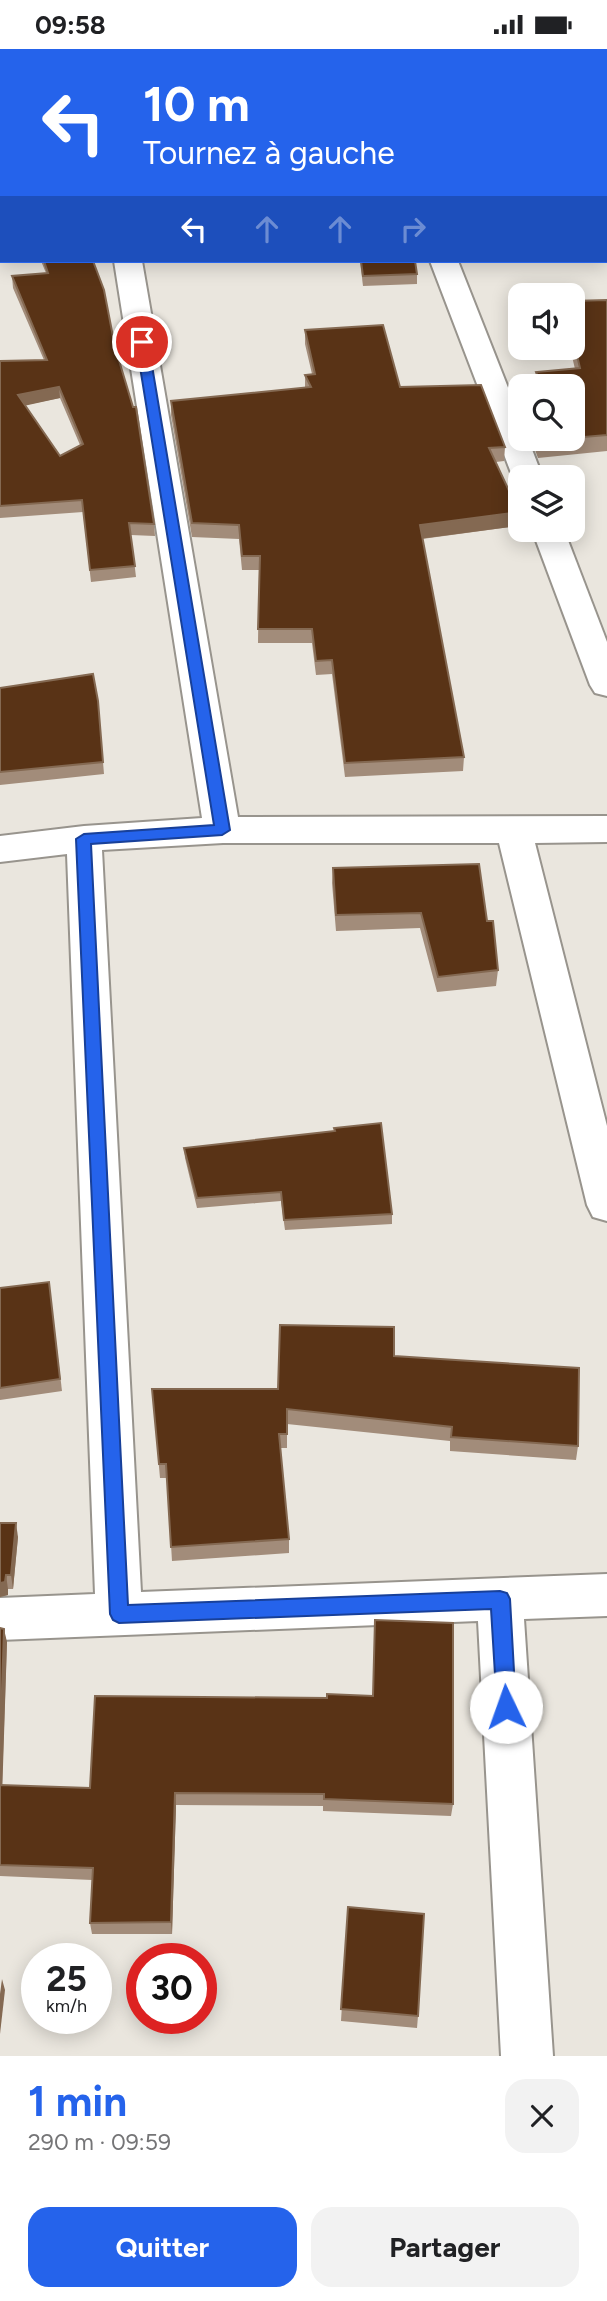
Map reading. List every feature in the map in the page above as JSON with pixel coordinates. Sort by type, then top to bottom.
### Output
[{"type":"street","points":[[128,263],[222,830]]},
{"type":"street","points":[[445,263],[523,465]]},
{"type":"street","points":[[553,542],[607,685]]},
{"type":"street","points":[[0,849],[84,839],[222,830],[514,832],[607,829]]},
{"type":"street","points":[[514,832],[607,1205]]},
{"type":"street","points":[[84,839],[119,1614]]},
{"type":"street","points":[[0,1619],[607,1595]]},
{"type":"street","points":[[500,1599],[527,2056]]},
{"type":"building","points":[[45,263],[94,263],[104,290],[115,347],[133,407],[136,407],[154,524],[129,523],[135,566],[90,570],[82,500],[0,506],[0,361],[47,360],[12,276],[48,273]],"holes":[[[59,387],[83,444],[60,456],[18,395]]]},
{"type":"building","points":[[361,263],[415,263],[417,274],[363,276]]},
{"type":"building","points":[[607,300],[607,435],[585,437],[585,374],[536,372],[580,368],[578,360],[585,360],[585,301]]},
{"type":"building","points":[[383,325],[400,387],[481,385],[505,447],[489,448],[508,489],[508,513],[420,525],[464,757],[345,763],[332,660],[316,661],[312,629],[258,629],[260,556],[242,556],[239,525],[192,523],[171,401],[311,387],[305,375],[315,374],[305,330]]},
{"type":"building","points":[[93,674],[103,762],[0,772],[0,688]]},
{"type":"building","points":[[479,864],[487,921],[493,921],[498,970],[438,977],[421,913],[336,915],[333,868]]},
{"type":"building","points":[[381,1123],[392,1214],[284,1220],[281,1192],[197,1198],[184,1148],[335,1131],[334,1128]]},
{"type":"building","points":[[49,1282],[60,1379],[0,1388],[0,1288]]},
{"type":"building","points":[[280,1325],[394,1327],[394,1356],[579,1368],[578,1446],[451,1437],[452,1427],[287,1409],[287,1434],[279,1434],[289,1539],[171,1547],[166,1464],[159,1464],[152,1389],[278,1389]]},
{"type":"building","points":[[0,1523],[16,1523],[11,1575],[6,1575],[5,1582],[0,1583]]},
{"type":"building","points":[[375,1620],[453,1623],[453,1804],[324,1799],[324,1794],[175,1793],[171,1922],[90,1923],[93,1868],[0,1865],[0,1785],[90,1788],[95,1696],[373,1696]]},
{"type":"building","points":[[0,1628],[4,1629],[0,1751]]},
{"type":"building","points":[[348,1907],[424,1914],[418,2016],[341,2009]]},
{"type":"route","points":[[142,342],[222,830],[84,839],[119,1614],[500,1599],[506,1707]]}]
